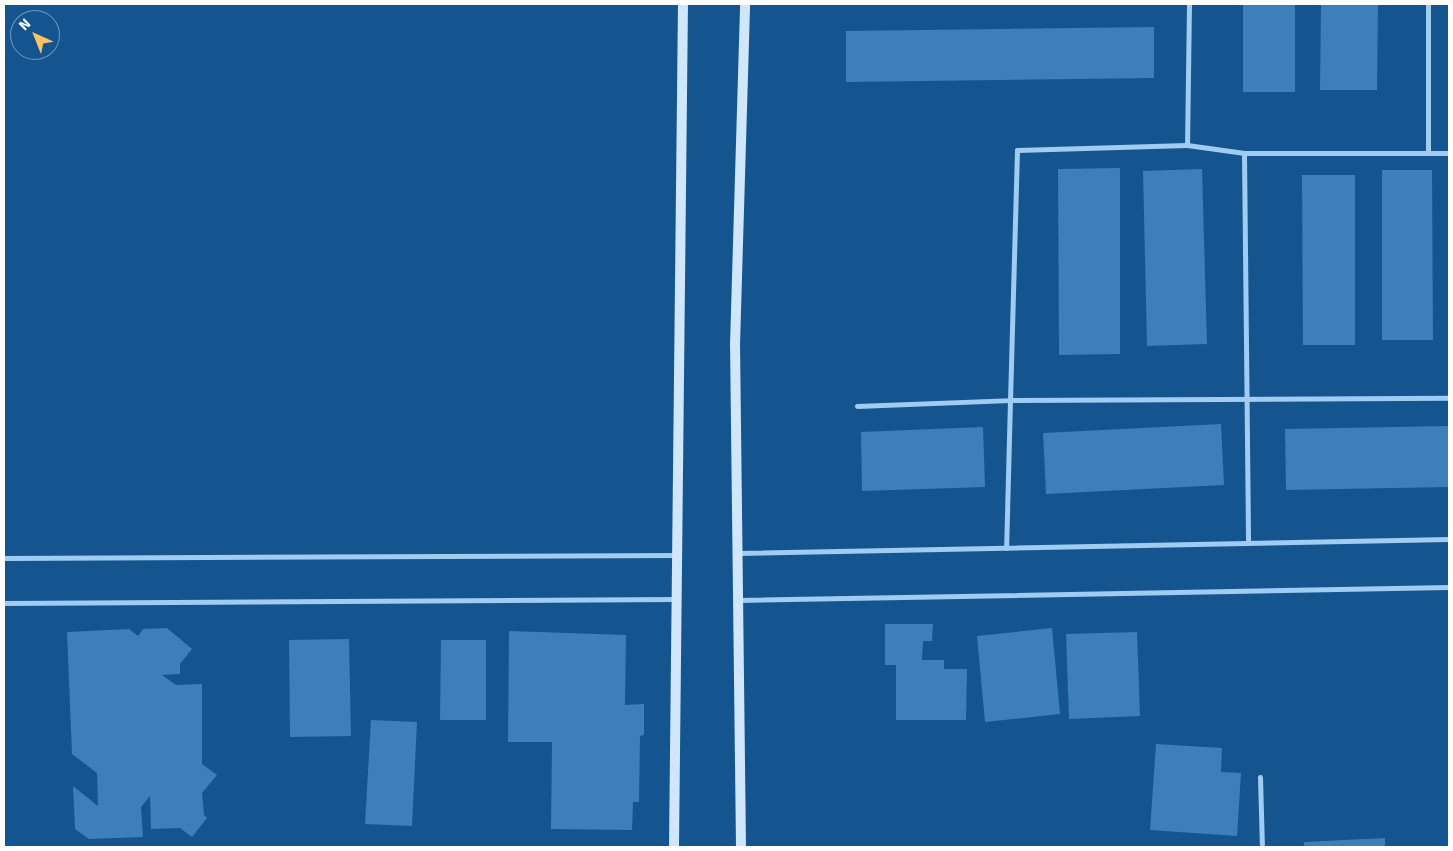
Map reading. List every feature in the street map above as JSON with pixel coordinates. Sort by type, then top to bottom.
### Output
[{"type":"street","points":[[674,847],[683,4]]},
{"type":"street","points":[[741,847],[736,345],[745,4]]},
{"type":"street","points":[[1187,145],[1189,4]]},
{"type":"street","points":[[1428,4],[1428,153]]},
{"type":"street","points":[[1006,548],[1017,150],[1187,145],[1244,153],[1449,153]]},
{"type":"street","points":[[1244,153],[1248,543]]},
{"type":"street","points":[[857,406],[1010,400],[1449,398]]},
{"type":"street","points":[[737,554],[1449,539]]},
{"type":"street","points":[[4,558],[677,555]]},
{"type":"street","points":[[738,600],[1449,587]]},
{"type":"street","points":[[4,602],[676,599]]},
{"type":"street","points":[[1260,777],[1262,847]]},
{"type":"building","points":[[1243,4],[1295,4],[1295,92],[1243,92]]},
{"type":"building","points":[[1321,4],[1378,4],[1377,90],[1320,90]]},
{"type":"building","points":[[1154,27],[1154,78],[846,82],[846,31]]},
{"type":"building","points":[[1120,168],[1120,354],[1059,355],[1058,169]]},
{"type":"building","points":[[1202,169],[1207,344],[1147,346],[1143,171]]},
{"type":"building","points":[[1382,170],[1432,170],[1433,340],[1382,340]]},
{"type":"building","points":[[1302,175],[1355,175],[1355,345],[1303,345]]},
{"type":"building","points":[[1221,424],[1224,485],[1046,494],[1043,433]]},
{"type":"building","points":[[1449,426],[1449,487],[1286,490],[1285,429]]},
{"type":"building","points":[[983,427],[985,487],[862,491],[861,432]]},
{"type":"building","points":[[885,624],[933,624],[932,641],[923,641],[922,660],[944,660],[944,669],[967,669],[966,720],[896,720],[896,665],[885,665]]},
{"type":"building","points":[[167,628],[192,649],[180,664],[180,674],[162,675],[176,685],[202,684],[202,764],[217,775],[202,793],[204,815],[207,818],[192,837],[180,828],[151,829],[150,796],[141,807],[143,837],[89,839],[75,829],[73,786],[98,806],[97,773],[72,754],[67,632],[129,629],[138,636],[143,629]]},
{"type":"building","points":[[1052,628],[1060,714],[985,722],[977,636]]},
{"type":"building","points":[[509,631],[626,635],[625,705],[644,704],[644,735],[640,736],[639,802],[633,802],[632,830],[551,829],[552,742],[508,742]]},
{"type":"building","points":[[1137,632],[1140,716],[1069,719],[1066,634]]},
{"type":"building","points":[[349,639],[351,736],[290,737],[289,640]]},
{"type":"building","points":[[441,640],[486,640],[486,720],[440,720]]},
{"type":"building","points":[[371,720],[417,722],[412,826],[365,824]]},
{"type":"building","points":[[1156,744],[1222,748],[1221,772],[1241,773],[1237,836],[1150,830]]},
{"type":"building","points":[[1385,838],[1385,847],[1304,847],[1304,842]]}]
